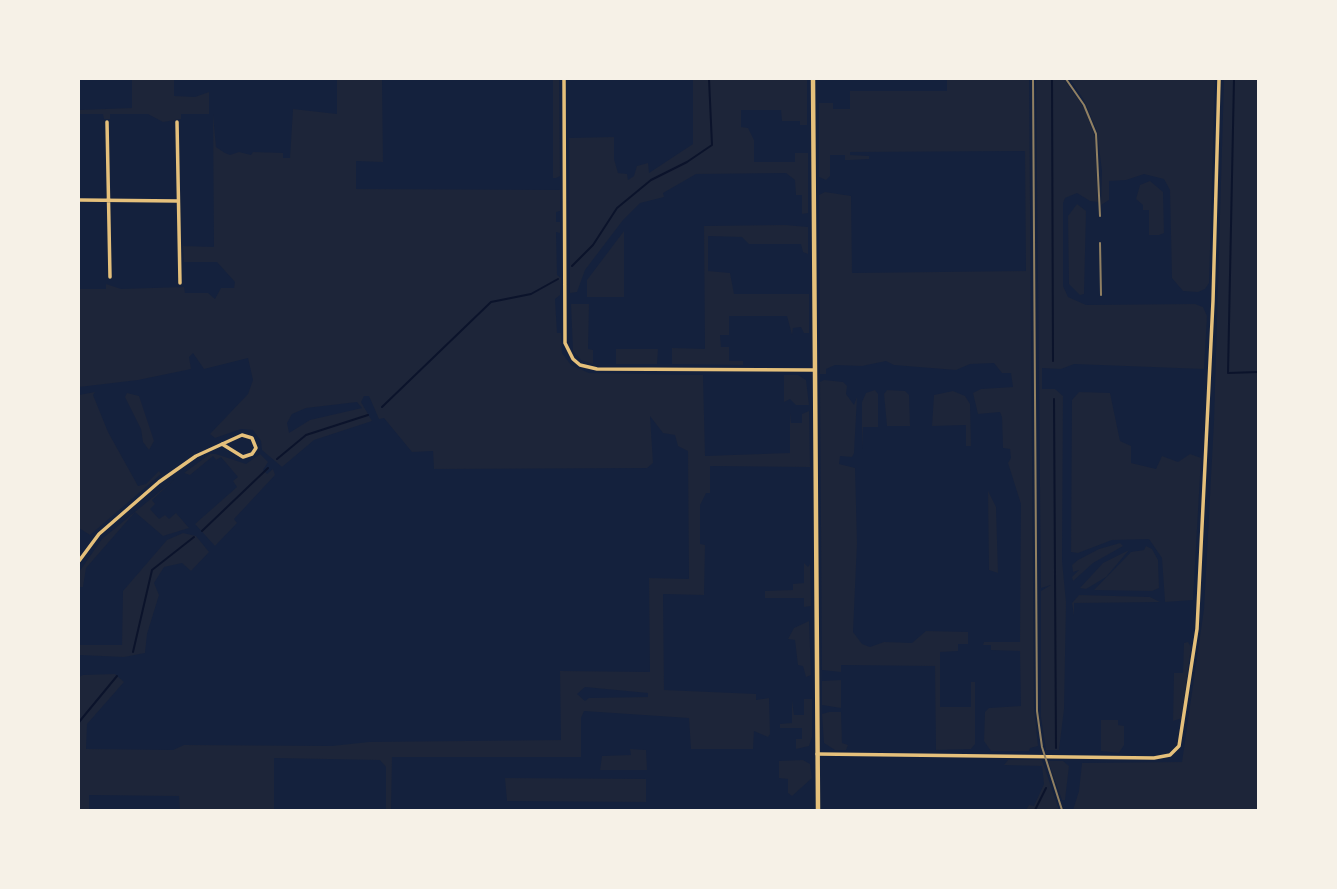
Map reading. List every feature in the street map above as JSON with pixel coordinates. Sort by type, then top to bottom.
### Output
[{"type":"street","points":[[564,79],[565,343],[573,359],[580,365],[596,369],[814,370]]},
{"type":"street","points":[[813,79],[818,810]]},
{"type":"street","points":[[817,754],[1154,758],[1173,753],[1183,736],[1197,629],[1213,302],[1219,79]]},
{"type":"street","points":[[107,122],[110,277]]},
{"type":"street","points":[[177,122],[180,283]]},
{"type":"street","points":[[79,200],[178,201]]},
{"type":"street","points":[[79,561],[99,534],[159,482],[205,451],[245,434],[252,438],[256,448],[252,454],[243,457],[222,444]]},
{"type":"shaded area","points":[[132,79],[174,79],[174,96],[195,97],[209,92],[209,114],[181,114],[181,119],[163,122],[148,114],[110,114],[110,119],[104,119],[103,114],[79,114],[79,110],[132,108]]},
{"type":"shaded area","points":[[337,79],[382,79],[383,162],[356,161],[356,189],[560,190],[560,211],[556,212],[556,222],[560,222],[560,233],[556,232],[557,275],[561,278],[560,295],[555,299],[557,333],[561,333],[562,353],[571,365],[589,373],[703,375],[705,456],[790,453],[790,413],[791,423],[802,423],[802,414],[809,411],[810,467],[710,466],[710,493],[706,493],[700,505],[700,544],[705,545],[704,595],[663,594],[664,690],[756,694],[756,700],[769,698],[770,734],[768,737],[754,731],[753,749],[691,749],[689,718],[584,711],[581,718],[581,757],[392,757],[391,810],[386,810],[386,767],[380,760],[274,758],[274,810],[180,810],[179,796],[89,795],[89,810],[79,810],[79,677],[83,675],[115,674],[124,682],[87,724],[86,749],[173,750],[184,745],[332,746],[369,742],[561,740],[560,671],[650,672],[649,578],[689,579],[688,451],[678,446],[675,435],[663,433],[650,416],[653,463],[647,468],[434,469],[433,451],[412,452],[384,418],[379,419],[369,396],[364,396],[361,402],[372,421],[314,440],[282,467],[262,450],[261,441],[253,430],[241,429],[215,438],[210,434],[248,394],[253,380],[248,358],[204,369],[193,353],[189,357],[191,369],[138,380],[79,387],[79,289],[106,289],[106,284],[121,289],[184,287],[185,293],[208,293],[215,299],[221,288],[234,288],[235,282],[217,262],[184,262],[183,246],[214,247],[213,114],[216,147],[225,153],[283,153],[283,158],[290,158],[293,109],[337,114]],"holes":[[[357,402],[362,408],[310,420],[289,433],[287,423],[292,414],[306,408]],[[585,687],[648,693],[648,697],[589,698],[585,701],[577,694]]]},
{"type":"shaded area","points":[[553,79],[559,79],[560,176],[556,178],[553,178]]},
{"type":"shaded area","points":[[652,79],[807,79],[807,125],[800,125],[800,121],[782,121],[781,110],[741,110],[741,127],[748,128],[754,140],[754,162],[795,162],[795,153],[808,153],[808,213],[802,214],[802,195],[796,195],[795,180],[786,173],[696,174],[663,193],[664,197],[640,203],[623,220],[585,270],[577,292],[570,293],[569,138],[614,137],[614,159],[618,173],[627,174],[628,180],[634,176],[637,166],[648,163],[649,173],[693,144],[693,80]]},
{"type":"shaded area","points":[[947,79],[1029,79],[1034,707],[1038,746],[1030,748],[1029,751],[991,751],[984,741],[985,712],[989,708],[1021,706],[1020,651],[991,650],[991,645],[983,645],[984,642],[1020,642],[1021,504],[1008,463],[1011,458],[1010,449],[1003,448],[1000,412],[978,414],[973,393],[981,389],[1013,387],[1011,373],[1002,373],[994,363],[970,364],[956,370],[894,365],[886,361],[862,366],[835,365],[826,369],[826,374],[820,374],[819,195],[825,192],[851,196],[852,273],[1026,271],[1025,151],[850,152],[850,155],[869,156],[869,159],[845,160],[845,155],[830,155],[830,176],[826,180],[819,177],[819,103],[833,103],[833,109],[850,109],[850,91],[947,91]]},
{"type":"shaded area","points":[[1036,79],[1064,79],[1085,109],[1095,137],[1098,202],[1090,201],[1077,193],[1065,198],[1063,203],[1063,286],[1068,297],[1086,305],[1195,304],[1203,307],[1207,316],[1204,369],[1074,364],[1061,369],[1042,368],[1042,389],[1055,389],[1063,396],[1062,561],[1066,602],[1064,709],[1059,750],[1046,750],[1041,717],[1041,591],[1051,585],[1041,588]]},
{"type":"shaded area","points":[[1070,79],[1215,79],[1209,283],[1205,289],[1198,292],[1183,291],[1172,278],[1170,190],[1164,179],[1144,174],[1126,180],[1109,181],[1109,200],[1101,205],[1102,171],[1097,131],[1084,100]]},
{"type":"shaded area","points":[[1224,79],[1258,79],[1258,810],[1073,810],[1079,791],[1082,763],[1182,762],[1204,609],[1214,421]]},
{"type":"shaded area","points":[[1150,181],[1163,192],[1164,233],[1159,235],[1149,235],[1149,210],[1143,210],[1143,205],[1136,199],[1140,185]]},
{"type":"shaded area","points":[[1077,204],[1086,211],[1084,294],[1080,295],[1069,284],[1068,216]]},
{"type":"shaded area","points":[[704,226],[808,227],[808,254],[803,252],[801,244],[749,244],[742,237],[708,236],[708,271],[730,273],[734,294],[809,294],[809,333],[804,333],[801,327],[793,328],[792,335],[787,316],[729,316],[729,335],[720,335],[721,347],[729,347],[729,361],[743,361],[743,365],[672,364],[672,348],[705,349]]},
{"type":"shaded area","points":[[624,231],[624,297],[587,297],[587,280]]},
{"type":"shaded area","points":[[571,304],[589,304],[588,349],[593,350],[593,364],[581,360],[573,351]]},
{"type":"shaded area","points":[[616,349],[658,349],[657,364],[616,364]]},
{"type":"shaded area","points":[[784,375],[798,375],[806,380],[809,405],[796,405],[790,399],[784,402]]},
{"type":"shaded area","points":[[820,382],[843,382],[847,386],[846,394],[854,405],[857,397],[854,453],[852,457],[840,456],[839,464],[855,468],[857,543],[853,632],[862,644],[870,647],[884,642],[912,643],[926,631],[968,632],[968,644],[958,644],[958,651],[940,652],[940,707],[971,707],[971,682],[975,682],[975,744],[971,749],[936,750],[935,666],[841,665],[841,672],[822,670]]},
{"type":"shaded area","points":[[875,390],[878,394],[878,427],[863,427],[862,449],[862,402],[866,393]]},
{"type":"shaded area","points":[[887,390],[905,391],[909,395],[910,426],[887,426],[884,394]]},
{"type":"shaded area","points":[[953,391],[965,396],[970,404],[971,446],[966,446],[966,425],[932,426],[934,395]]},
{"type":"shaded area","points":[[95,392],[93,395],[108,432],[138,486],[146,484],[159,471],[161,474],[90,535],[79,528],[79,395]]},
{"type":"shaded area","points":[[1079,392],[1110,393],[1120,441],[1131,446],[1131,463],[1156,469],[1162,456],[1178,462],[1190,454],[1201,458],[1193,600],[1165,602],[1162,558],[1149,539],[1112,540],[1078,553],[1071,552],[1072,400]]},
{"type":"shaded area","points":[[127,393],[139,396],[154,441],[149,450],[143,442],[141,429],[125,397]]},
{"type":"shaded area","points":[[210,454],[216,454],[246,464],[260,454],[268,462],[263,470],[267,474],[273,469],[275,475],[234,519],[237,523],[215,546],[195,524],[237,487],[233,481],[238,477],[221,457],[216,460],[213,456],[190,475],[184,473]]},
{"type":"shaded area","points":[[175,479],[152,500],[155,504],[150,509],[159,519],[165,515],[169,519],[176,513],[189,528],[163,536],[135,512],[86,568],[83,587],[79,587],[79,572],[102,539]]},
{"type":"shaded area","points":[[988,491],[996,507],[998,573],[989,570]]},
{"type":"shaded area","points":[[183,533],[196,536],[209,552],[191,571],[182,563],[164,567],[154,583],[159,595],[147,634],[145,653],[124,657],[79,655],[79,645],[122,645],[123,591],[167,540]]},
{"type":"shaded area","points":[[1120,543],[1123,546],[1093,563],[1073,581],[1072,577],[1079,570],[1073,572],[1072,565],[1078,560],[1099,549]]},
{"type":"shaded area","points":[[1146,546],[1152,549],[1158,560],[1159,588],[1152,591],[1094,590],[1131,552],[1144,550]]},
{"type":"shaded area","points":[[1129,550],[1106,577],[1086,589],[1080,588],[1103,563]]},
{"type":"shaded area","points":[[804,563],[808,567],[810,564],[811,606],[804,607],[804,598],[765,598],[765,591],[793,590],[793,584],[804,583]]},
{"type":"shaded area","points":[[1079,595],[1150,597],[1160,602],[1074,603],[1074,616],[1072,603]]},
{"type":"shaded area","points":[[809,621],[811,675],[806,677],[803,666],[798,665],[795,640],[788,639],[794,628]]},
{"type":"shaded area","points":[[1188,642],[1191,647],[1182,718],[1173,721],[1174,673],[1183,673],[1184,643]]},
{"type":"shaded area","points":[[841,680],[841,708],[822,705],[822,681]]},
{"type":"shaded area","points":[[804,699],[812,699],[812,737],[809,746],[796,749],[796,739],[802,739],[802,728],[780,728],[780,724],[792,723],[792,700],[794,715],[804,715]]},
{"type":"shaded area","points":[[841,712],[842,743],[848,745],[846,750],[835,750],[824,743],[822,714]]},
{"type":"shaded area","points":[[1101,720],[1118,720],[1118,725],[1124,726],[1124,745],[1119,753],[1101,751]]},
{"type":"shaded area","points":[[630,749],[646,750],[647,770],[600,770],[602,756],[631,755]]},
{"type":"shaded area","points":[[803,760],[810,764],[812,778],[792,796],[788,793],[788,779],[779,778],[779,761]]},
{"type":"shaded area","points":[[1008,760],[1042,760],[1059,810],[1026,810],[1029,805],[1034,806],[1044,784],[1042,766],[1004,765]]},
{"type":"shaded area","points":[[1048,761],[1063,761],[1069,766],[1065,800],[1062,800]]},
{"type":"shaded area","points":[[505,778],[646,779],[646,802],[507,801]]},
{"type":"waterway","points":[[572,266],[593,245],[617,208],[651,180],[687,162],[712,145],[709,79]]},
{"type":"waterway","points":[[1052,79],[1053,361]]},
{"type":"waterway","points":[[1234,79],[1228,373],[1258,372]]},
{"type":"waterway","points":[[382,407],[491,302],[531,294],[558,279]]},
{"type":"waterway","points":[[1054,399],[1056,748]]},
{"type":"waterway","points":[[277,459],[306,435],[368,415]]},
{"type":"waterway","points":[[202,531],[268,468]]},
{"type":"waterway","points":[[133,652],[152,570],[194,537]]},
{"type":"waterway","points":[[79,722],[117,676]]},
{"type":"waterway","points":[[1035,810],[1046,788]]},
{"type":"railway","points":[[1033,79],[1037,711],[1042,747],[1062,810]]},
{"type":"railway","points":[[1066,79],[1084,105],[1096,134],[1100,216]]},
{"type":"railway","points":[[1100,243],[1101,295]]}]
